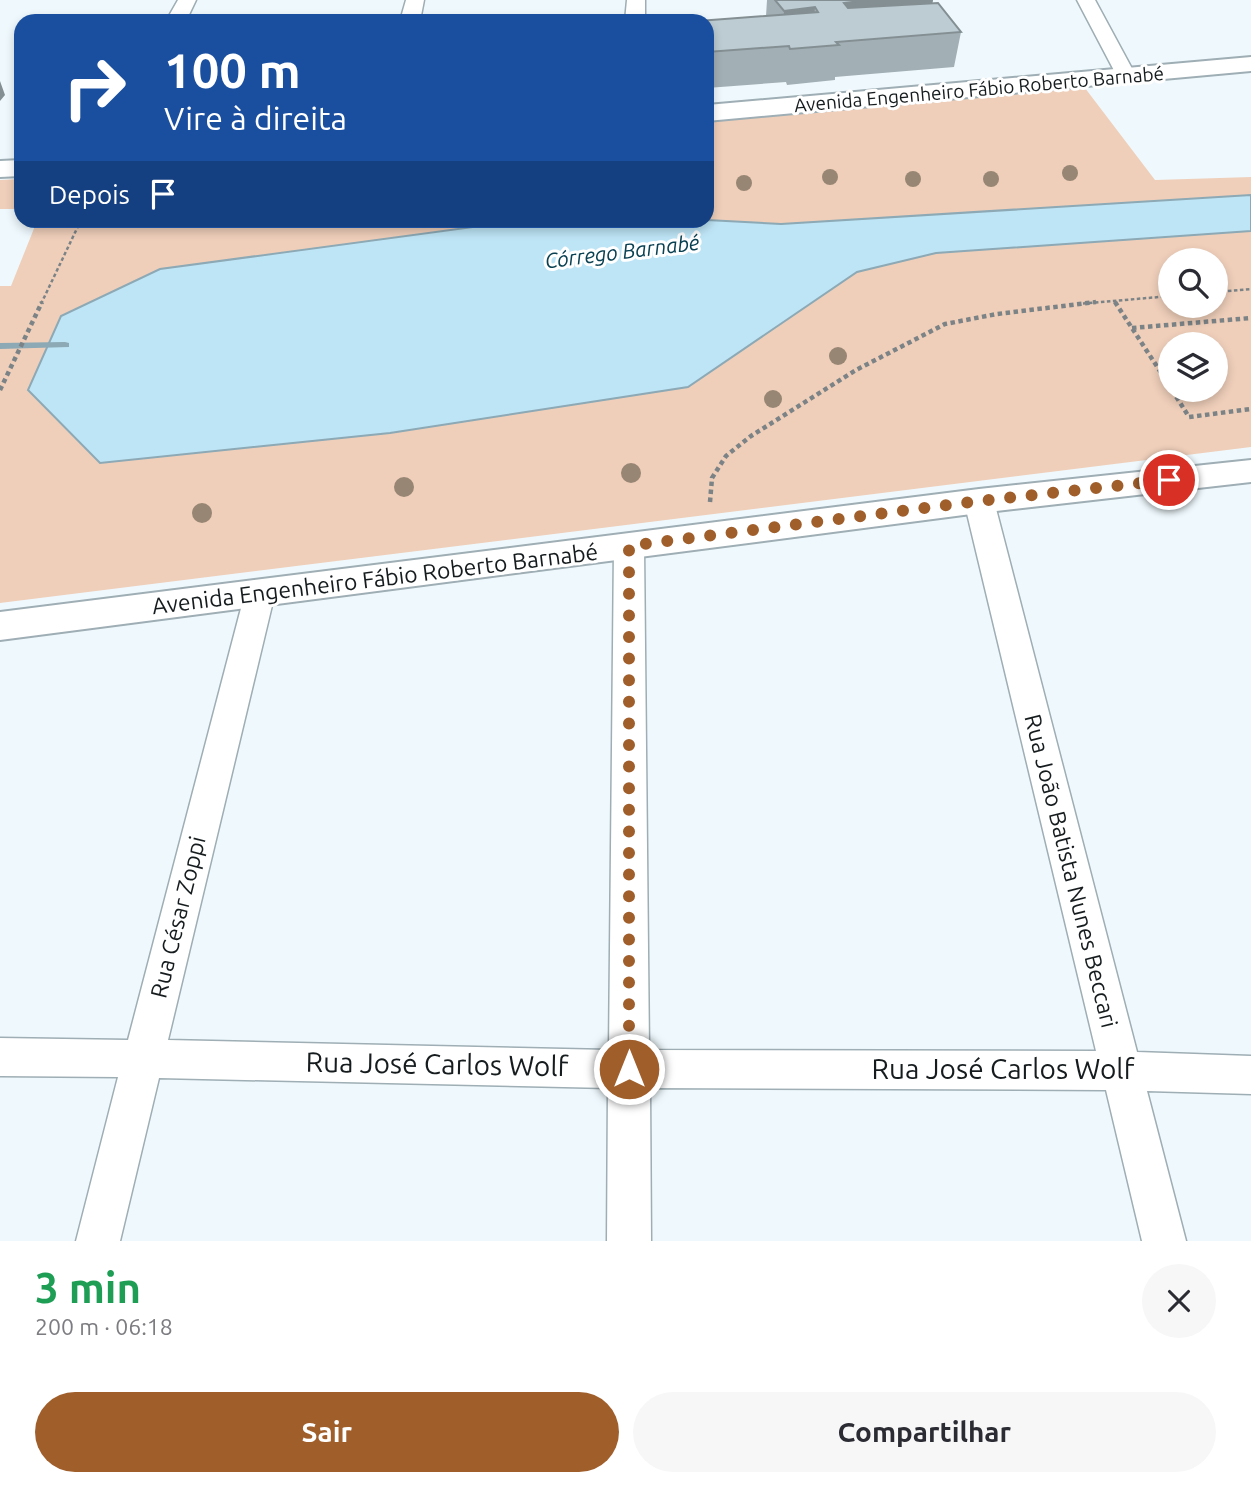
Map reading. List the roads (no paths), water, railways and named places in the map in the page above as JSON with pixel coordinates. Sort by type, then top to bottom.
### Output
[{"type":"main road","name":"Avenida Engenheiro Fábio Roberto Barnabé","points":[[714,112],[1251,64]]},
{"type":"main road","name":"Avenida Engenheiro Fábio Roberto Barnabé","points":[[0,626],[979,501],[1251,471]]},
{"type":"street","points":[[1086,0],[1126,76]]},
{"type":"street","name":"Rua João Batista Nunes Beccari","points":[[979,501],[1164,1241]]},
{"type":"street","points":[[629,546],[629,1241]]},
{"type":"street","name":"Rua César Zoppi","points":[[98,1241],[260,593]]},
{"type":"street","name":"Rua José Carlos Wolf","points":[[0,1058],[142,1058],[629,1069],[1120,1069],[1251,1075]]},
{"type":"water","points":[[1251,195],[1251,231],[936,253],[857,272],[688,387],[390,433],[100,463],[28,390],[61,316],[160,269],[466,228],[714,228],[714,220],[781,224]]},
{"type":"waterway","name":"Córrego Barnabé","points":[[0,346],[65,345]]}]
